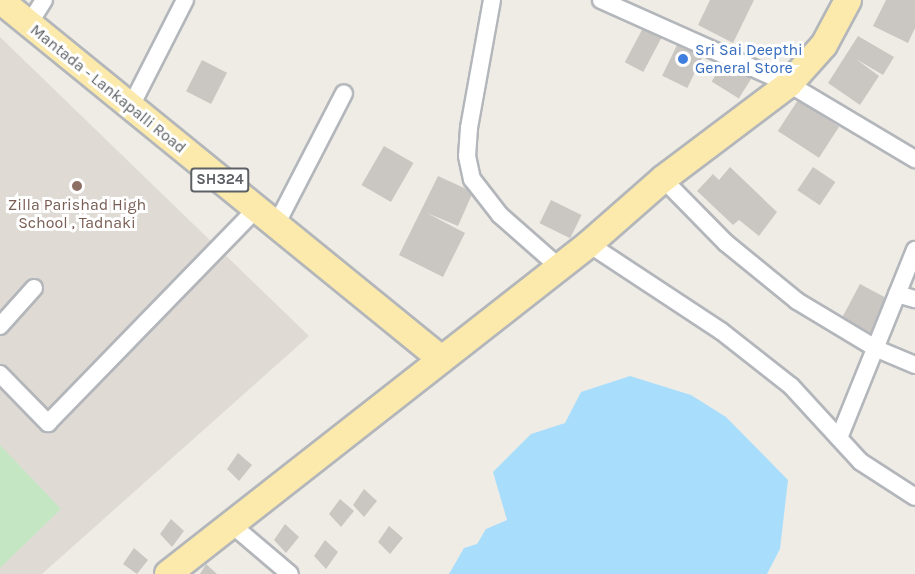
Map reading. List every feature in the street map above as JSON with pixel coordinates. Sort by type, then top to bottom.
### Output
[{"type":"main road","name":"Mantada - Lankapalli Road","points":[[0,0],[440,358]]},
{"type":"main road","points":[[168,574],[440,358],[590,244],[663,179],[789,84],[824,45],[848,0]]},
{"type":"street","points":[[29,24],[44,0]]},
{"type":"street","points":[[130,108],[185,0]]},
{"type":"street","points":[[492,0],[469,128],[470,167],[482,196],[559,267]]},
{"type":"street","points":[[601,0],[789,84],[915,159]]},
{"type":"street","points":[[276,225],[344,93]]},
{"type":"street","points":[[663,179],[726,243],[797,301],[877,349],[915,365]]},
{"type":"street","points":[[0,374],[48,423],[256,209]]},
{"type":"street","points":[[590,244],[721,331],[791,386],[861,462],[915,497]]},
{"type":"street","points":[[839,438],[877,349],[915,250]]},
{"type":"street","points":[[0,326],[34,288]]},
{"type":"street","points":[[897,294],[915,299]]},
{"type":"street","points":[[231,524],[290,574]]},
{"type":"shaded area","name":"Zilla Parishad High School , Tadnaki","points":[[0,37],[309,336],[42,574],[0,574]]},
{"type":"green space","points":[[0,445],[61,509],[0,568]]},
{"type":"water","points":[[630,376],[691,395],[726,417],[788,480],[780,549],[767,574],[449,574],[464,548],[477,544],[486,529],[507,520],[493,472],[531,434],[565,423],[581,392]]},
{"type":"building","points":[[710,0],[754,0],[733,43],[698,25]]},
{"type":"building","points":[[886,0],[915,0],[915,28],[908,43],[873,26]]},
{"type":"building","points":[[644,26],[663,36],[643,72],[625,62]]},
{"type":"building","points":[[858,36],[894,57],[883,75],[856,59],[879,76],[860,105],[828,83]]},
{"type":"building","points":[[681,37],[706,49],[687,88],[662,76]]},
{"type":"building","points":[[727,57],[754,74],[739,99],[712,82]]},
{"type":"building","points":[[202,60],[227,73],[211,104],[186,91]]},
{"type":"building","points":[[798,100],[839,127],[819,158],[778,131]]},
{"type":"building","points":[[384,146],[413,163],[391,202],[362,185]]},
{"type":"building","points":[[730,167],[777,212],[759,236],[739,220],[733,225],[697,191],[713,174],[719,180]]},
{"type":"building","points":[[813,167],[835,182],[820,205],[797,190]]},
{"type":"building","points":[[438,176],[473,192],[458,226],[427,213],[465,233],[443,277],[399,255]]},
{"type":"building","points":[[551,200],[582,215],[570,238],[540,223]]},
{"type":"building","points":[[860,284],[890,300],[872,334],[842,318]]},
{"type":"building","points":[[238,453],[252,465],[239,481],[227,469]]},
{"type":"building","points":[[364,489],[377,501],[364,517],[353,505]]},
{"type":"building","points":[[340,499],[354,511],[341,527],[329,514]]},
{"type":"building","points":[[171,519],[184,531],[172,547],[160,534]]},
{"type":"building","points":[[285,524],[299,537],[286,553],[274,540]]},
{"type":"building","points":[[389,526],[403,538],[390,554],[378,542]]},
{"type":"building","points":[[325,540],[338,552],[326,569],[314,556]]},
{"type":"building","points":[[134,548],[148,560],[137,574],[123,564]]},
{"type":"building","points":[[206,564],[217,574],[200,574]]},
{"type":"place","name":"Sri Sai Deepthi General Store","points":[[683,59]]},
{"type":"place","name":"Zilla Parishad High School , Tadnaki","points":[[77,186]]}]
